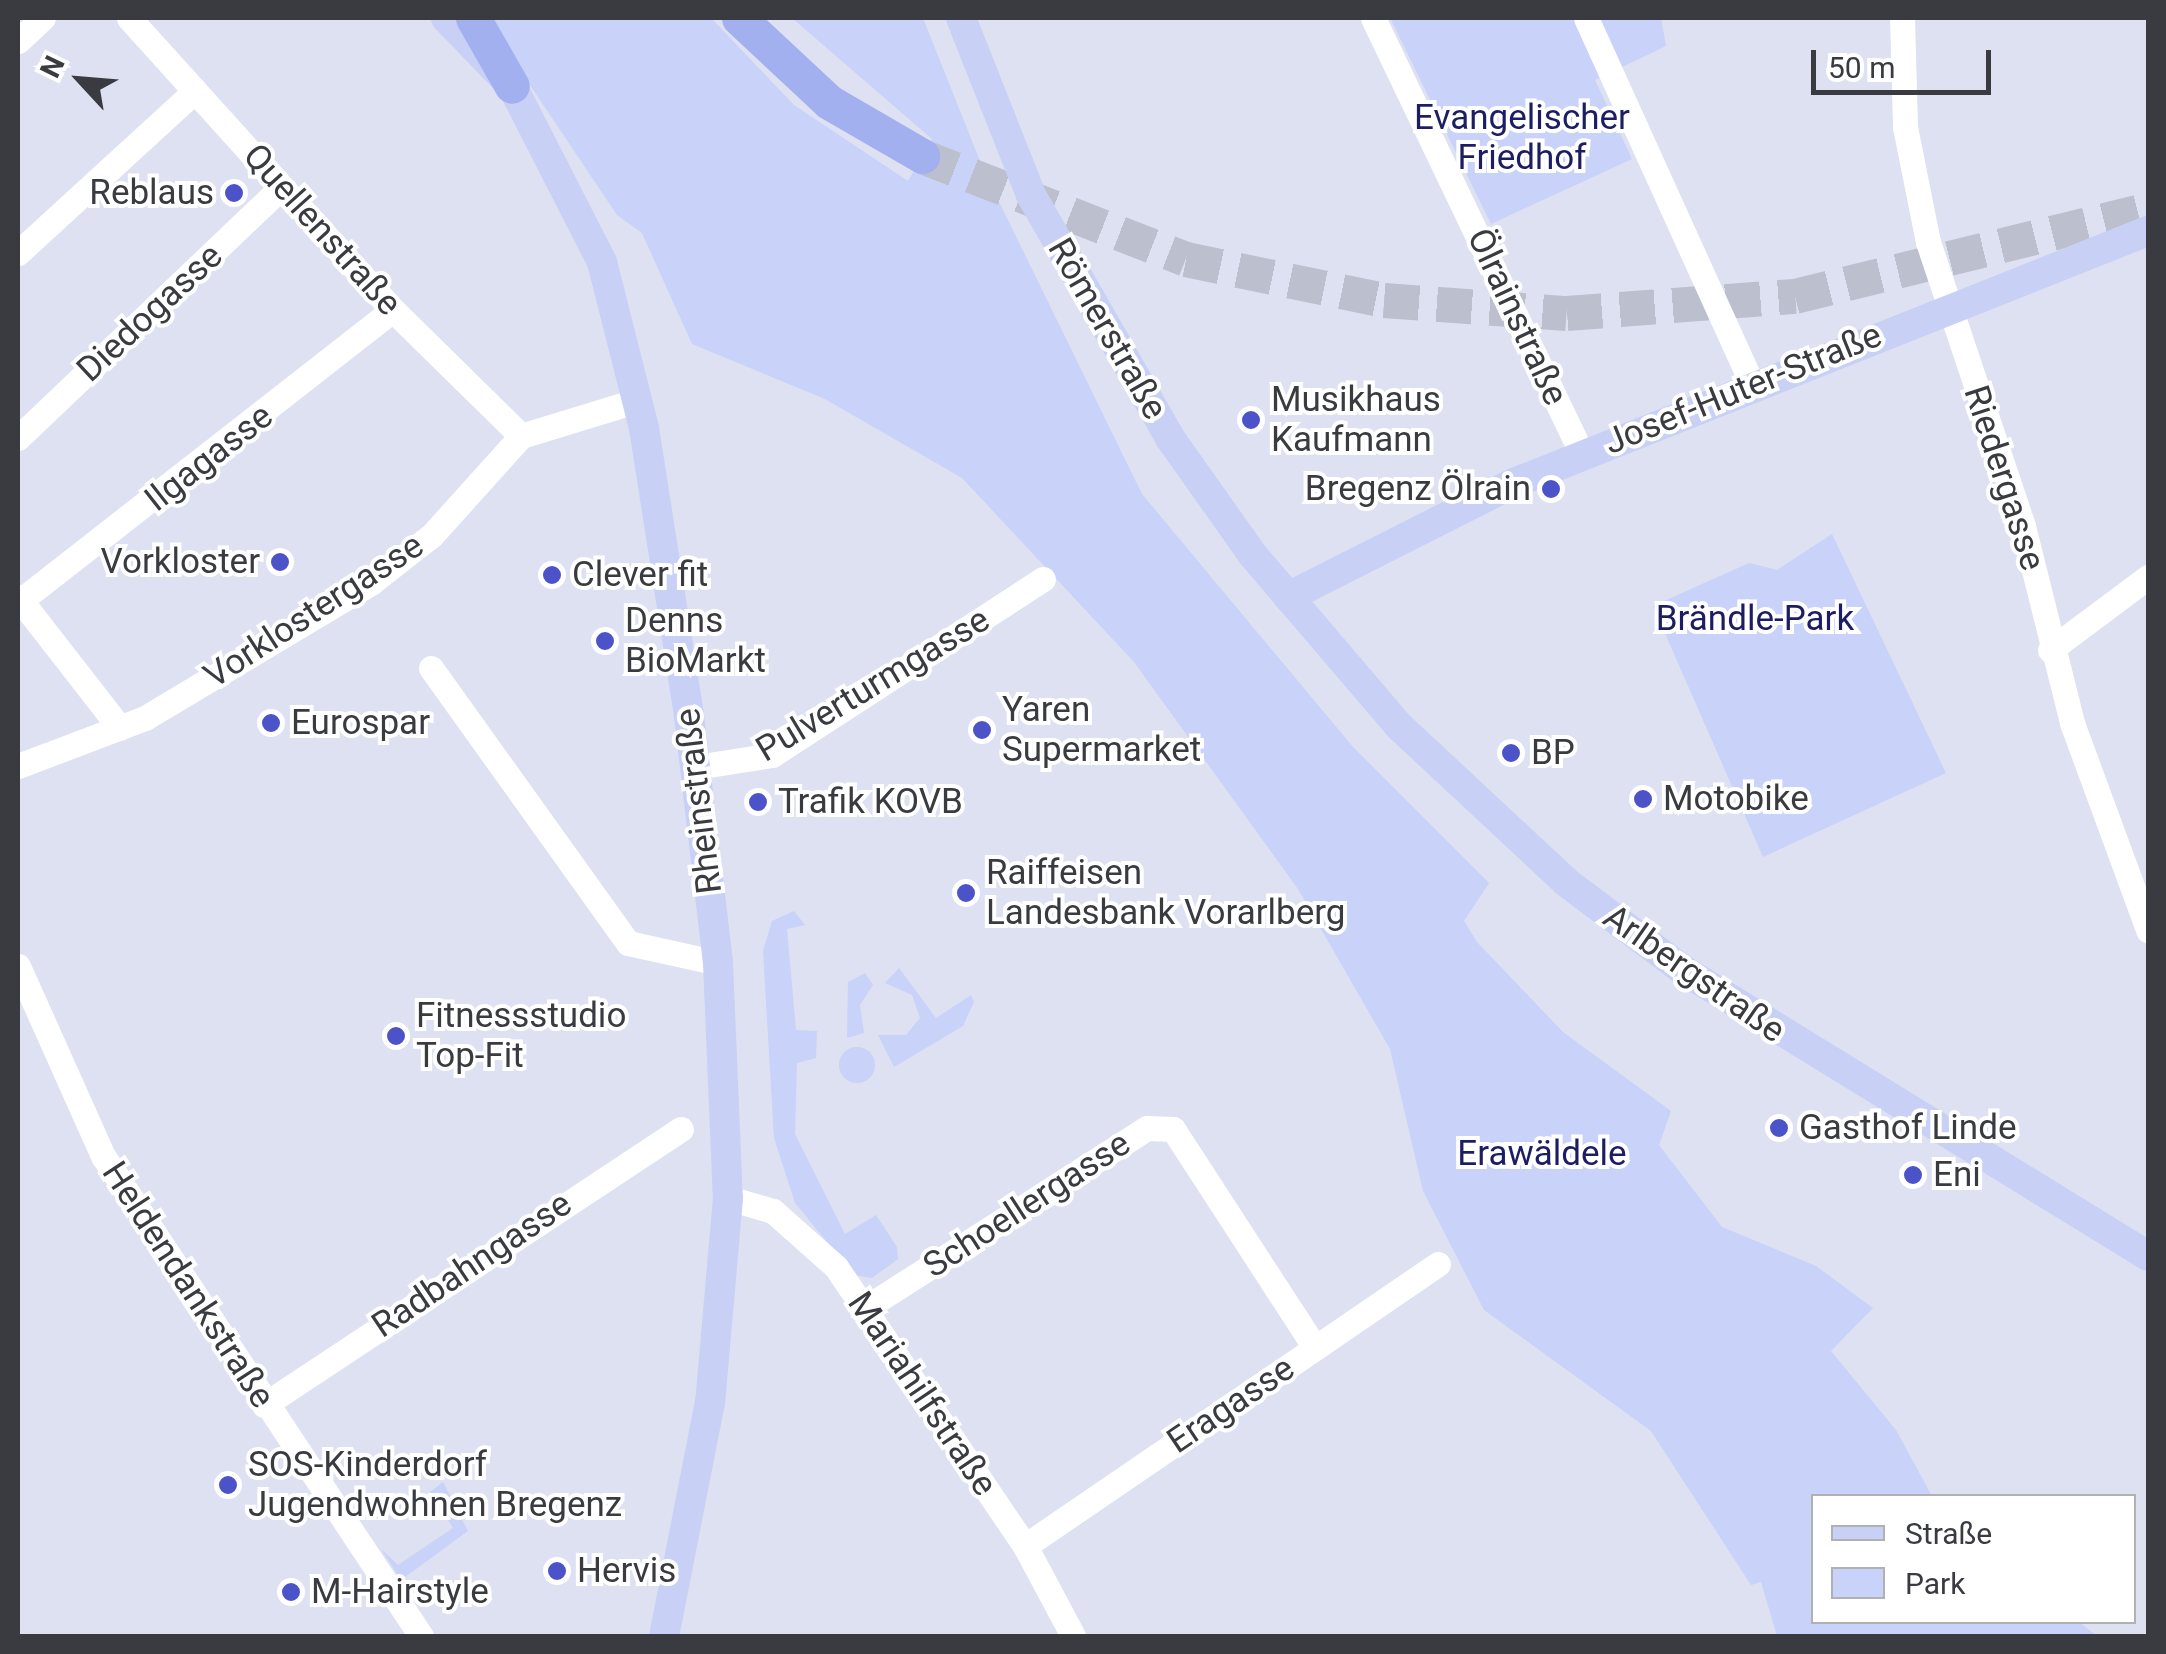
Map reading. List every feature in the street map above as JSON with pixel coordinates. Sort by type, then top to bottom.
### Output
[{"type":"highway","points":[[473,18],[512,86]]},
{"type":"highway","points":[[739,18],[829,102],[922,156]]},
{"type":"main road","name":"Rheinstraße","points":[[446,18],[512,86],[591,232],[638,400],[696,767],[718,963],[728,1198],[710,1402],[664,1636]]},
{"type":"main road","name":"Römerstraße","points":[[961,18],[1031,195],[1090,304],[1170,438],[1295,605]]},
{"type":"main road","name":"Josef-Huter-Straße","points":[[1295,605],[1346,566],[1582,455],[1948,306],[2148,231]]},
{"type":"main road","name":"Arlbergstraße","points":[[1295,605],[1427,755],[1617,922],[1772,1030],[2148,1256]]},
{"type":"street","points":[[18,40],[43,18]]},
{"type":"street","name":"Quellenstraße","points":[[129,18],[393,310],[521,436]]},
{"type":"street","name":"Ölrainstraße","points":[[1373,18],[1582,455]]},
{"type":"street","points":[[1586,18],[1752,384]]},
{"type":"street","name":"Riedergasse","points":[[1902,18],[1913,185],[1948,306],[2023,526],[2050,650],[2148,930]]},
{"type":"street","points":[[18,254],[195,91]]},
{"type":"street","name":"Diedogasse","points":[[18,438],[282,187]]},
{"type":"street","name":"Ilgagasse","points":[[19,599],[393,310]]},
{"type":"street","points":[[521,436],[638,400]]},
{"type":"street","name":"Vorklostergasse","points":[[18,766],[120,728],[372,582],[432,535],[521,436]]},
{"type":"street","points":[[2050,650],[2148,576]]},
{"type":"street","name":"Pulverturmgasse","points":[[696,767],[772,755],[1043,579]]},
{"type":"street","points":[[19,599],[120,728]]},
{"type":"street","points":[[431,668],[628,942],[718,963]]},
{"type":"street","name":"Heldendankstraße","points":[[18,966],[103,1156],[264,1405],[421,1636]]},
{"type":"street","name":"Schoellergasse","points":[[867,1307],[1147,1128],[1173,1129],[1315,1348]]},
{"type":"street","name":"Radbahngasse","points":[[264,1405],[681,1129]]},
{"type":"street","name":"Mariahilfstraße","points":[[728,1198],[751,1200],[806,1234],[867,1307],[1025,1546],[1073,1636]]},
{"type":"street","name":"Eragasse","points":[[1025,1546],[1438,1264]]},
{"type":"green space","name":"Erawäldele","points":[[485,18],[711,18],[794,105],[908,181],[932,139],[792,18],[923,18],[984,171],[1142,494],[1353,747],[1489,883],[1464,921],[1477,942],[1563,1032],[1671,1111],[1659,1145],[1722,1227],[1816,1266],[1873,1308],[1831,1351],[1896,1430],[1931,1494],[1811,1494],[1811,1624],[2082,1624],[2097,1636],[1777,1636],[1761,1582],[1751,1585],[1651,1431],[1484,1310],[1423,1191],[1390,1049],[1298,889],[1134,662],[962,478],[825,399],[692,344],[642,233],[617,215]]},
{"type":"green space","name":"Evangelischer Friedhof","points":[[1390,18],[1661,18],[1666,46],[1595,80],[1632,159],[1491,224]]},
{"type":"green space","name":"Brändle-Park","points":[[1832,534],[1946,773],[1763,857],[1653,606],[1749,563],[1777,570]]},
{"type":"green space","points":[[794,911],[805,925],[787,929],[796,1030],[817,1031],[816,1058],[797,1063],[795,1134],[845,1234],[876,1215],[897,1247],[898,1259],[872,1278],[854,1275],[795,1203],[774,1138],[763,951],[772,921]]},
{"type":"green space","points":[[899,968],[936,1018],[971,995],[974,1002],[963,1026],[894,1067],[878,1035],[906,1035],[920,1018],[912,995],[885,983]]},
{"type":"green space","points":[[865,973],[873,985],[860,1005],[864,1033],[847,1038],[848,982]]},
{"type":"green space","points":[[857,1047],[870,1052],[875,1065],[870,1078],[857,1083],[844,1078],[839,1065],[844,1052]]},
{"type":"green space","points":[[443,1482],[468,1531],[401,1580],[381,1549],[398,1565],[453,1528],[430,1492]]},
{"type":"tunnel","points":[[922,156],[1186,259],[1384,300],[1567,313],[1795,296],[2148,209]]},
{"type":"place","name":"Reblaus","points":[[234,193]]},
{"type":"place","name":"Musikhaus Kaufmann","points":[[1251,420]]},
{"type":"place","name":"Bregenz Ölrain","points":[[1551,489]]},
{"type":"place","name":"Vorkloster","points":[[280,562]]},
{"type":"place","name":"Clever fit","points":[[552,575]]},
{"type":"place","name":"Denns BioMarkt","points":[[605,641]]},
{"type":"place","name":"Eurospar","points":[[271,723]]},
{"type":"place","name":"Yaren Supermarket","points":[[982,730]]},
{"type":"place","name":"BP","points":[[1511,753]]},
{"type":"place","name":"Motobike","points":[[1643,799]]},
{"type":"place","name":"Trafik KOVB","points":[[758,802]]},
{"type":"place","name":"Raiffeisen Landesbank Vorarlberg","points":[[966,893]]},
{"type":"place","name":"Fitnessstudio Top-Fit","points":[[396,1036]]},
{"type":"place","name":"Gasthof Linde","points":[[1779,1128]]},
{"type":"place","name":"Eni","points":[[1913,1175]]},
{"type":"place","name":"SOS-Kinderdorf Jugendwohnen Bregenz","points":[[228,1485]]},
{"type":"place","name":"Hervis","points":[[557,1571]]},
{"type":"place","name":"M-Hairstyle","points":[[291,1592]]}]
